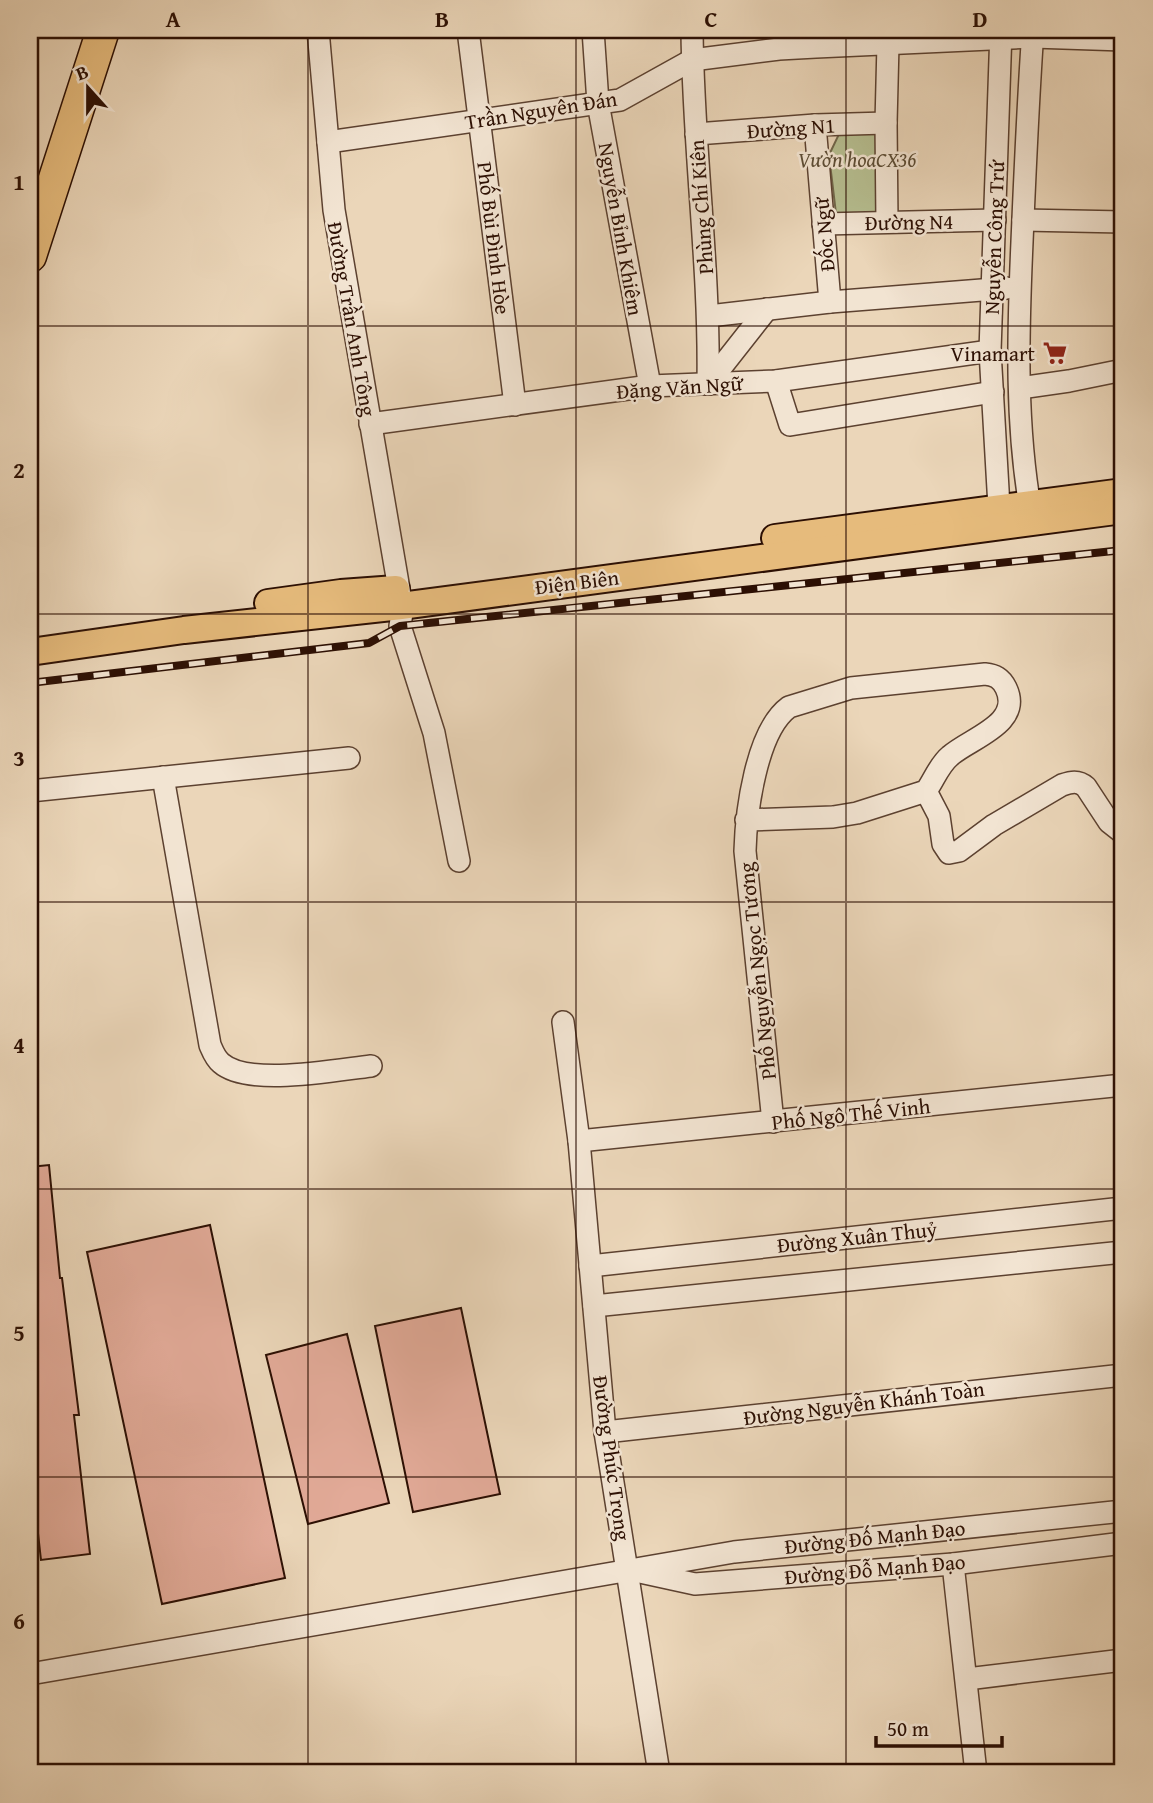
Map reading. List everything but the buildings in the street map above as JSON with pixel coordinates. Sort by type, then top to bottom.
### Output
[{"type":"highway","points":[[30,256],[103,30]]},
{"type":"main road","name":"Điện Biên","points":[[30,652],[400,597],[1000,518],[1123,492]]},
{"type":"main road","name":"Điện Biên","points":[[1031,513],[1123,510]]},
{"type":"main road","name":"Điện Biên","points":[[30,634],[341,593],[400,597]]},
{"type":"street","name":"Đường Trần Anh Tông","points":[[318,30],[334,210],[400,597],[400,626],[434,733],[459,861]]},
{"type":"street","name":"Phố Bùi Đình Hòe","points":[[468,30],[515,405]]},
{"type":"street","name":"Nguyễn Bỉnh Khiêm","points":[[593,30],[598,103],[650,386]]},
{"type":"street","name":"Phùng Chí Kiên","points":[[692,30],[696,134],[709,316],[708,384]]},
{"type":"street","name":"Trần Nguyên Đán","points":[[328,142],[620,100],[692,60],[779,49],[816,38],[888,44],[1033,33],[1123,40]]},
{"type":"street","name":"Nguyễn Công Trứ","points":[[1031,513],[1020,388],[1020,287],[1033,33]]},
{"type":"street","name":"Nguyễn Công Trứ","points":[[1000,518],[990,351],[1001,34]]},
{"type":"street","points":[[887,222],[888,44]]},
{"type":"street","name":"Đường N1","points":[[696,134],[815,125],[886,123]]},
{"type":"street","name":"Đốc Ngữ","points":[[815,125],[830,302]]},
{"type":"street","name":"Đường N4","points":[[823,224],[995,220]]},
{"type":"street","points":[[1023,220],[1123,222]]},
{"type":"street","points":[[709,316],[830,302],[1020,287]]},
{"type":"street","points":[[708,384],[767,309]]},
{"type":"street","name":"Đặng Văn Ngữ","points":[[370,424],[650,386],[776,382],[990,351]]},
{"type":"street","points":[[1020,388],[1069,382],[1123,370]]},
{"type":"street","points":[[776,382],[790,425],[993,392]]},
{"type":"street","name":"Phố Nguyễn Ngọc Tương","points":[[773,1122],[745,851],[746,820],[755,774],[772,725],[789,707],[851,688],[994,675],[1007,689],[1009,701],[1005,714],[994,728],[949,756],[926,791]]},
{"type":"street","points":[[30,791],[349,758]]},
{"type":"street","points":[[163,777],[214,1056],[222,1065],[249,1074],[292,1075],[371,1066]]},
{"type":"street","points":[[746,820],[833,817],[858,813],[926,791],[939,816],[943,844],[949,853],[959,851],[994,825],[1072,781],[1086,787],[1110,822],[1123,833]]},
{"type":"street","name":"Đường Phúc Trọng","points":[[563,1022],[579,1141],[605,1432],[659,1773]]},
{"type":"street","name":"Phố Ngô Thế Vinh","points":[[579,1141],[1123,1085]]},
{"type":"street","name":"Đường Xuân Thuỷ","points":[[590,1266],[1123,1208]]},
{"type":"street","name":"Đường Xuân Thuỷ","points":[[594,1306],[1123,1252]]},
{"type":"street","name":"Đường Nguyễn Khánh Toàn","points":[[605,1432],[1123,1375]]},
{"type":"street","name":"Đường Đố Mạnh Đạo","points":[[30,1674],[734,1552],[1123,1511]]},
{"type":"street","name":"Đường Đỗ Mạnh Đạo","points":[[628,1570],[695,1584],[953,1564],[1123,1543]]},
{"type":"street","points":[[953,1564],[976,1773]]},
{"type":"street","points":[[967,1679],[1123,1660]]},
{"type":"green space","name":"Vườn hoaCX36","points":[[886,123],[887,222],[837,222],[829,155],[839,134]]},
{"type":"railway","points":[[30,683],[369,643],[400,626],[1123,550]]},
{"type":"place","name":"Vinamart","points":[[1055,353]]}]
